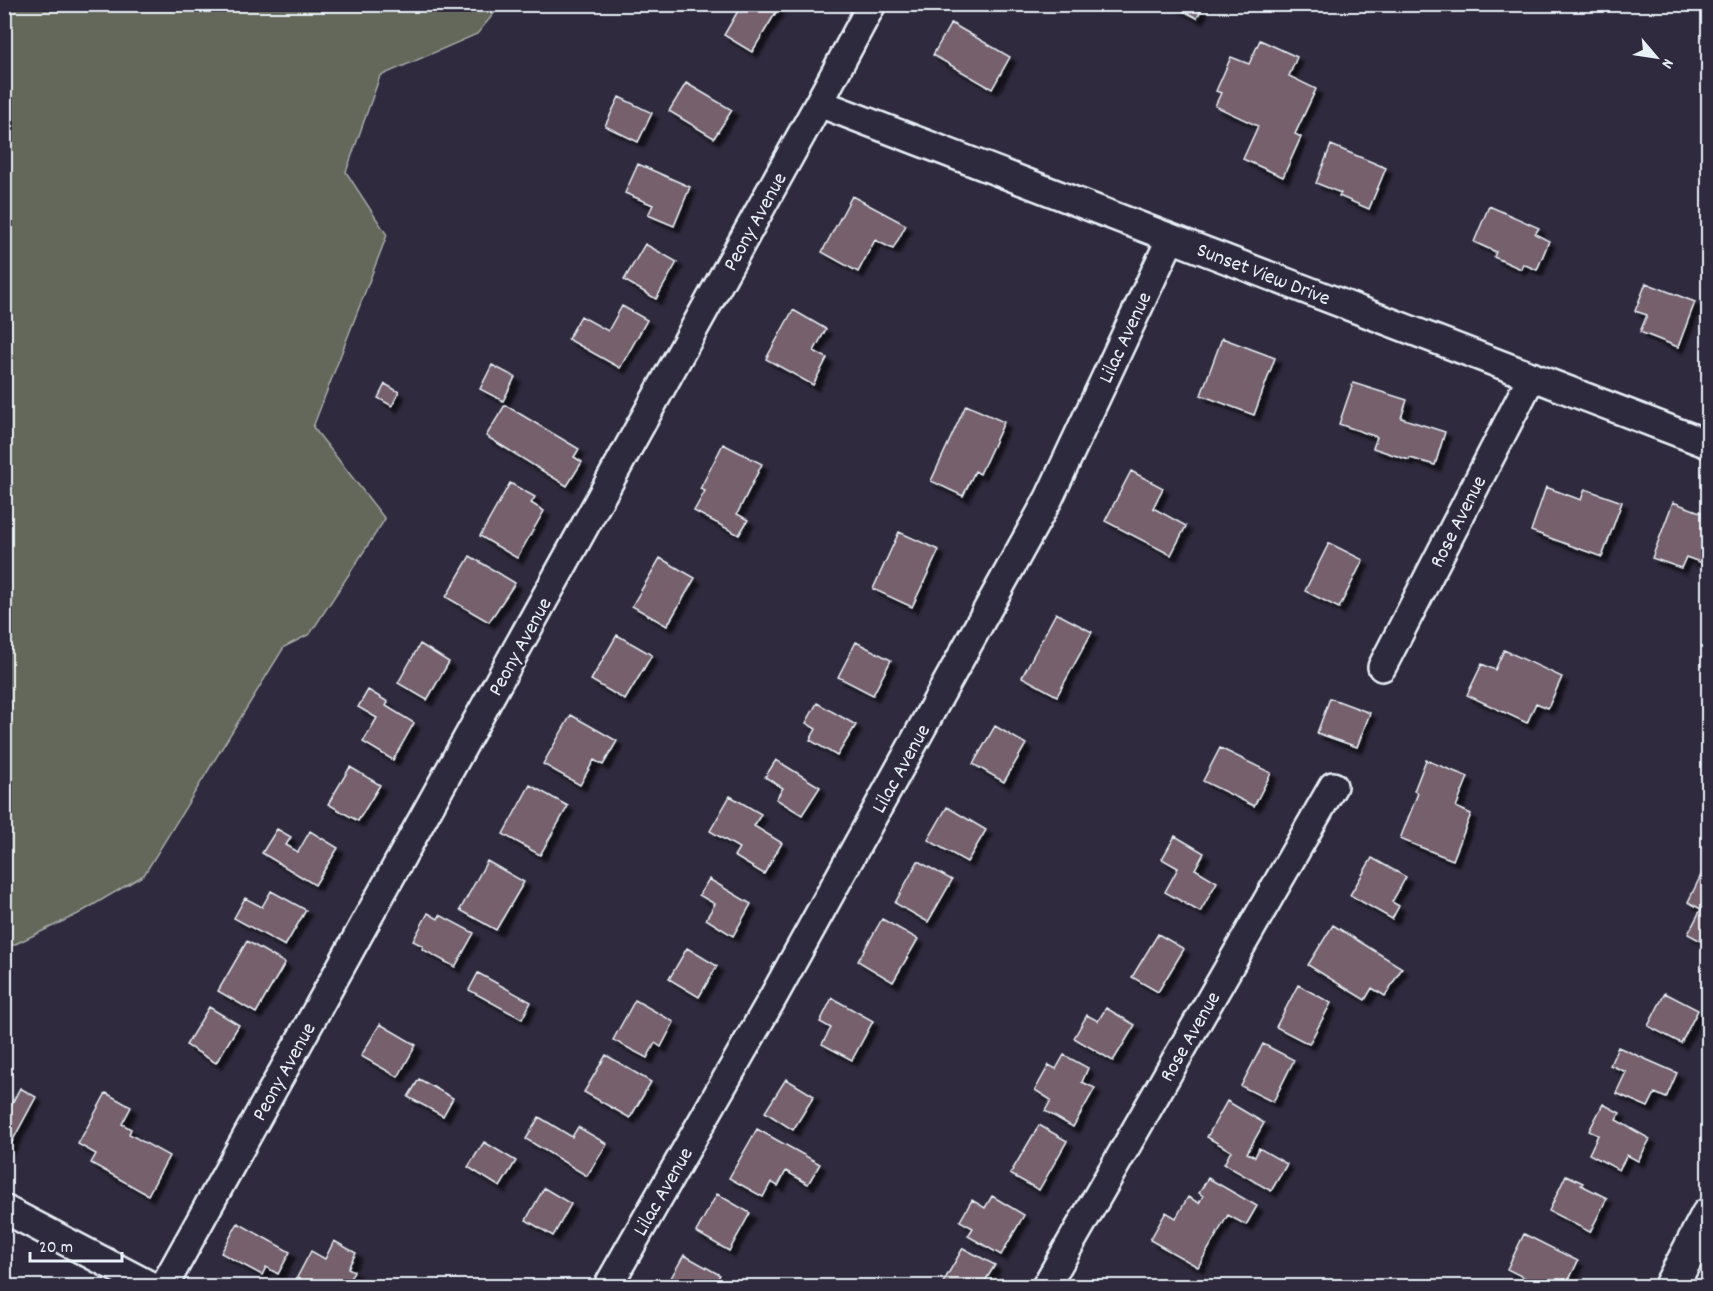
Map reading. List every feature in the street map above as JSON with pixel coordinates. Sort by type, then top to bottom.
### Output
[{"type":"street","name":"Peony Avenue","points":[[164,1287],[819,104],[872,4]]},
{"type":"street","name":"Sunset View Drive","points":[[819,104],[1708,444]]},
{"type":"street","name":"Lilac Avenue","points":[[608,1287],[771,1001],[1049,498],[1171,238]]},
{"type":"street","name":"Rose Avenue","points":[[1382,667],[1532,376]]},
{"type":"street","name":"Rose Avenue","points":[[1046,1287],[1333,786]]},
{"type":"street","points":[[4,1209],[151,1287]]},
{"type":"street","points":[[1671,1287],[1708,1215]]},
{"type":"shaded area","points":[[5,4],[501,5],[477,34],[380,76],[346,172],[387,235],[313,427],[385,519],[310,634],[284,647],[144,875],[78,914],[5,949]]},
{"type":"building","points":[[742,4],[770,4],[778,9],[752,52],[724,35]]},
{"type":"building","points":[[1170,4],[1204,4],[1197,18]]},
{"type":"building","points":[[951,23],[1010,57],[992,89],[933,55]]},
{"type":"building","points":[[1260,40],[1297,57],[1289,76],[1316,89],[1295,134],[1301,137],[1283,177],[1243,159],[1258,126],[1215,106],[1221,93],[1216,91],[1231,57],[1249,64]]},
{"type":"building","points":[[686,83],[732,110],[714,138],[669,111]]},
{"type":"building","points":[[619,97],[652,113],[638,142],[605,126]]},
{"type":"building","points":[[1331,145],[1386,168],[1369,209],[1339,196],[1341,193],[1316,183]]},
{"type":"building","points":[[638,164],[690,187],[674,226],[648,215],[653,205],[625,193]]},
{"type":"building","points":[[852,196],[906,225],[893,249],[875,240],[858,272],[822,252]]},
{"type":"building","points":[[1489,206],[1539,228],[1535,234],[1549,241],[1537,270],[1523,264],[1521,269],[1494,257],[1496,252],[1474,242]]},
{"type":"building","points":[[645,244],[677,262],[656,299],[624,280]]},
{"type":"building","points":[[1646,283],[1695,302],[1678,347],[1640,332],[1647,315],[1635,311]]},
{"type":"building","points":[[622,306],[647,320],[620,368],[568,339],[581,316],[608,331]]},
{"type":"building","points":[[793,310],[826,329],[814,351],[827,358],[813,385],[766,359]]},
{"type":"building","points":[[1222,338],[1275,358],[1254,415],[1201,395]]},
{"type":"building","points":[[492,365],[515,377],[503,401],[480,389]]},
{"type":"building","points":[[1353,383],[1407,400],[1401,418],[1445,432],[1435,465],[1410,458],[1409,460],[1373,448],[1377,437],[1339,424]]},
{"type":"building","points":[[385,384],[399,392],[392,406],[378,398]]},
{"type":"building","points":[[505,405],[579,449],[574,457],[582,462],[567,486],[486,436]]},
{"type":"building","points":[[966,405],[1004,422],[980,474],[975,471],[963,496],[931,481]]},
{"type":"building","points":[[723,444],[762,464],[737,514],[748,520],[739,535],[694,511],[705,491],[700,489]]},
{"type":"building","points":[[1131,471],[1163,488],[1153,508],[1186,526],[1171,555],[1105,521]]},
{"type":"building","points":[[510,483],[535,497],[531,503],[544,511],[517,558],[480,536]]},
{"type":"building","points":[[1546,487],[1581,500],[1585,489],[1622,502],[1602,557],[1531,531]]},
{"type":"building","points":[[1673,502],[1708,515],[1708,565],[1686,557],[1681,568],[1652,558]]},
{"type":"building","points":[[899,532],[939,550],[912,607],[873,589]]},
{"type":"building","points":[[1329,543],[1363,560],[1339,608],[1305,591]]},
{"type":"building","points":[[470,556],[515,583],[489,622],[446,597]]},
{"type":"building","points":[[660,558],[695,578],[667,626],[632,606]]},
{"type":"building","points":[[1056,613],[1092,632],[1057,696],[1022,677]]},
{"type":"building","points":[[617,635],[652,655],[625,700],[591,680]]},
{"type":"building","points":[[856,642],[891,660],[873,695],[838,677]]},
{"type":"building","points":[[420,644],[449,662],[427,700],[398,683]]},
{"type":"building","points":[[1504,650],[1562,677],[1548,708],[1536,703],[1527,723],[1467,695],[1482,664],[1495,670]]},
{"type":"building","points":[[368,690],[388,702],[386,706],[414,723],[393,760],[363,742],[377,718],[358,707]]},
{"type":"building","points":[[1330,698],[1370,713],[1357,747],[1317,733]]},
{"type":"building","points":[[817,703],[856,725],[837,756],[810,740],[816,729],[806,723]]},
{"type":"building","points":[[571,715],[617,741],[603,765],[594,760],[580,785],[543,764]]},
{"type":"building","points":[[995,726],[1026,744],[1004,782],[973,764]]},
{"type":"building","points":[[1220,748],[1271,773],[1254,806],[1203,781]]},
{"type":"building","points":[[776,760],[820,787],[802,815],[776,799],[783,788],[765,777]]},
{"type":"building","points":[[1426,760],[1468,777],[1456,807],[1471,814],[1453,860],[1400,839],[1418,793],[1414,791]]},
{"type":"building","points":[[350,767],[380,785],[358,821],[328,804]]},
{"type":"building","points":[[530,785],[568,806],[540,855],[503,834]]},
{"type":"building","points":[[730,796],[761,814],[754,826],[782,843],[764,874],[734,856],[739,848],[710,831]]},
{"type":"building","points":[[947,807],[986,830],[967,862],[928,840]]},
{"type":"building","points":[[277,829],[291,837],[286,845],[298,852],[310,831],[338,848],[315,885],[262,853]]},
{"type":"building","points":[[1175,836],[1204,853],[1195,869],[1217,882],[1200,912],[1165,892],[1178,868],[1162,859]]},
{"type":"building","points":[[1372,858],[1406,877],[1392,902],[1399,906],[1392,919],[1350,895]]},
{"type":"building","points":[[487,861],[524,882],[496,930],[460,910]]},
{"type":"building","points":[[918,861],[952,880],[928,922],[895,903]]},
{"type":"building","points":[[1702,873],[1708,877],[1708,945],[1688,934],[1701,909],[1688,902]]},
{"type":"building","points":[[709,879],[751,904],[733,936],[706,919],[715,904],[699,895]]},
{"type":"building","points":[[271,891],[306,910],[285,946],[234,918],[245,898],[262,907]]},
{"type":"building","points":[[428,913],[438,919],[440,915],[474,933],[455,967],[422,949],[423,946],[413,941]]},
{"type":"building","points":[[882,919],[918,939],[893,982],[858,961]]},
{"type":"building","points":[[1333,925],[1402,968],[1385,996],[1372,988],[1365,1000],[1308,965]]},
{"type":"building","points":[[1158,934],[1184,949],[1158,992],[1132,977]]},
{"type":"building","points":[[247,941],[285,963],[256,1013],[218,991]]},
{"type":"building","points":[[687,948],[717,966],[699,997],[669,979]]},
{"type":"building","points":[[478,973],[531,1002],[522,1019],[469,990]]},
{"type":"building","points":[[1298,985],[1331,1003],[1309,1044],[1276,1027]]},
{"type":"building","points":[[1665,993],[1698,1010],[1681,1043],[1648,1026]]},
{"type":"building","points":[[832,998],[873,1021],[852,1060],[822,1044],[831,1028],[820,1022]]},
{"type":"building","points":[[635,1000],[674,1022],[661,1047],[655,1043],[647,1058],[613,1040]]},
{"type":"building","points":[[209,1007],[239,1025],[216,1063],[186,1045]]},
{"type":"building","points":[[1106,1008],[1135,1025],[1113,1061],[1074,1038],[1087,1015],[1098,1021]]},
{"type":"building","points":[[380,1024],[416,1045],[398,1077],[361,1056]]},
{"type":"building","points":[[1263,1044],[1294,1060],[1273,1102],[1241,1086]]},
{"type":"building","points":[[1618,1047],[1677,1073],[1666,1098],[1655,1093],[1648,1107],[1616,1093],[1626,1072],[1610,1065]]},
{"type":"building","points":[[606,1055],[651,1082],[630,1118],[584,1092]]},
{"type":"building","points":[[1064,1055],[1088,1068],[1082,1082],[1095,1088],[1073,1127],[1045,1111],[1051,1100],[1035,1090],[1049,1065],[1056,1069]]},
{"type":"building","points":[[419,1079],[453,1098],[443,1116],[408,1097]]},
{"type":"building","points":[[786,1079],[814,1096],[793,1130],[765,1112]]},
{"type":"building","points":[[20,1088],[36,1097],[8,1149],[4,1147],[4,1112],[7,1113]]},
{"type":"building","points":[[106,1093],[131,1107],[122,1124],[131,1129],[129,1134],[169,1156],[148,1195],[91,1163],[96,1154],[78,1144]]},
{"type":"building","points":[[1227,1101],[1264,1123],[1247,1153],[1255,1157],[1259,1148],[1287,1164],[1271,1191],[1224,1164],[1231,1151],[1207,1137]]},
{"type":"building","points":[[1603,1104],[1620,1113],[1616,1120],[1650,1139],[1638,1161],[1627,1155],[1619,1170],[1589,1154],[1598,1135],[1589,1131]]},
{"type":"building","points":[[539,1117],[572,1137],[578,1127],[607,1144],[587,1176],[526,1139]]},
{"type":"building","points":[[1039,1125],[1067,1141],[1039,1190],[1010,1174]]},
{"type":"building","points":[[757,1129],[820,1164],[808,1184],[786,1171],[778,1186],[771,1182],[763,1197],[729,1178]]},
{"type":"building","points":[[484,1142],[516,1161],[500,1187],[468,1167]]},
{"type":"building","points":[[1566,1175],[1607,1198],[1590,1232],[1549,1211]]},
{"type":"building","points":[[1208,1178],[1257,1206],[1246,1225],[1228,1215],[1198,1267],[1150,1240],[1166,1212],[1176,1218],[1188,1197],[1199,1203],[1203,1196],[1199,1193]]},
{"type":"building","points":[[544,1188],[571,1204],[553,1236],[526,1220]]},
{"type":"building","points":[[717,1194],[750,1213],[729,1251],[696,1232]]},
{"type":"building","points":[[992,1196],[1024,1215],[1001,1255],[968,1236],[973,1228],[960,1221],[972,1200],[985,1208]]},
{"type":"building","points":[[238,1223],[290,1252],[278,1274],[266,1267],[262,1275],[221,1253]]},
{"type":"building","points":[[1524,1234],[1578,1261],[1566,1286],[1541,1286],[1507,1269]]},
{"type":"building","points":[[334,1241],[356,1253],[348,1268],[354,1271],[346,1286],[293,1285],[311,1251],[325,1259]]},
{"type":"building","points":[[963,1248],[995,1265],[982,1286],[941,1286]]},
{"type":"building","points":[[684,1255],[720,1275],[713,1286],[672,1286],[668,1283]]}]
